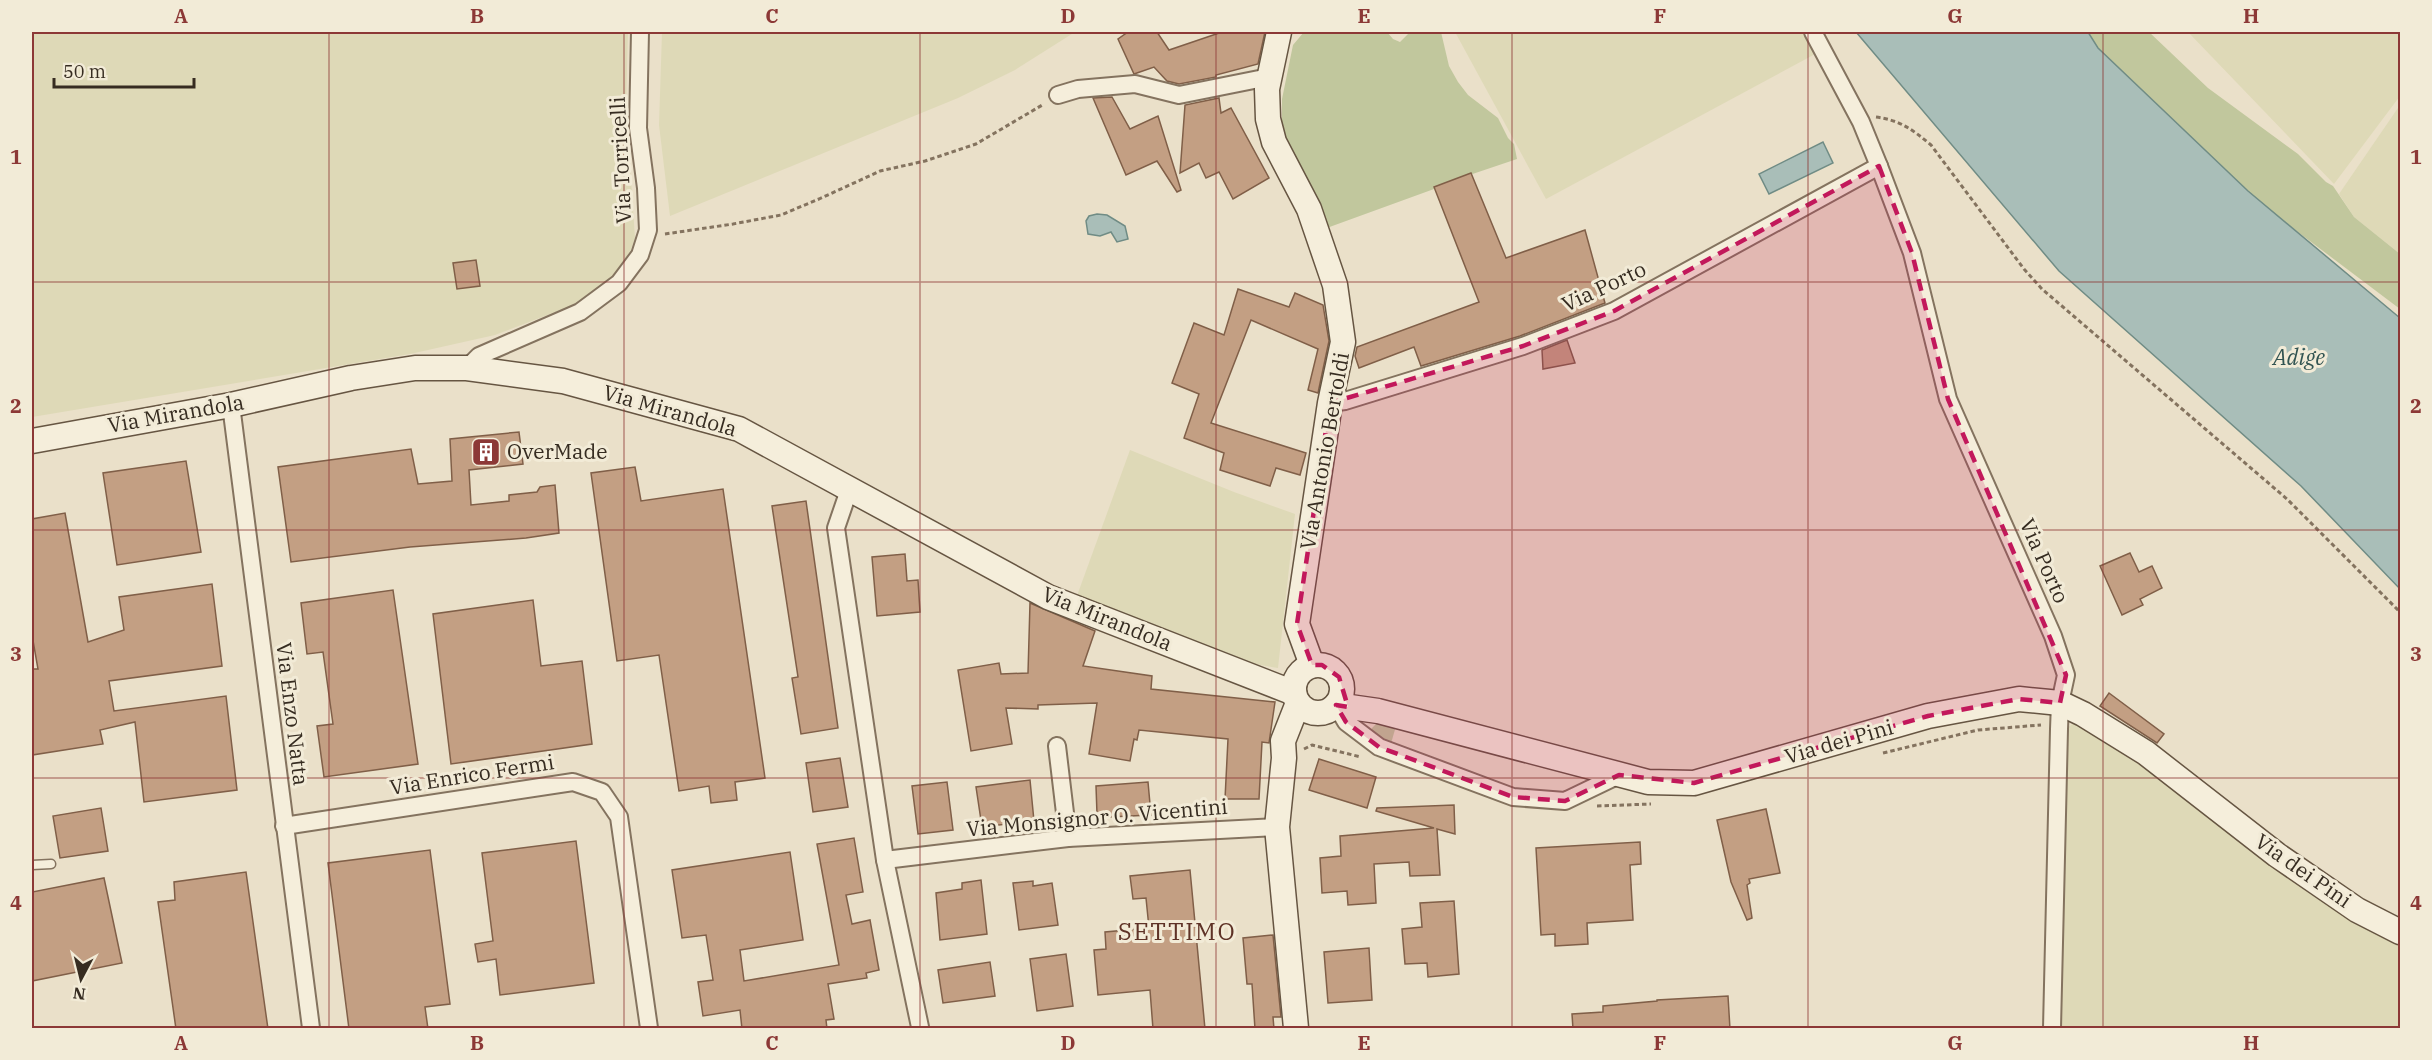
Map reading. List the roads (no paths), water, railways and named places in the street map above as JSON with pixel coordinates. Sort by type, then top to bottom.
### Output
[{"type":"street","name":"Via Torricelli","points":[[467,368],[479,356],[580,312],[619,283],[640,255],[648,230],[646,188],[638,128],[640,32]]},
{"type":"street","name":"Via Antonio Bertoldi","points":[[1279,32],[1267,88],[1268,119],[1274,142],[1309,209],[1335,285],[1343,342],[1330,403],[1297,624],[1312,666]]},
{"type":"street","name":"Via Porto","points":[[1813,32],[1861,122],[1879,166],[1912,253],[1948,399],[2053,636],[2066,675],[2060,704]]},
{"type":"street","points":[[1058,94],[1078,89],[1135,84],[1179,95],[1269,77]]},
{"type":"street","name":"Via Porto","points":[[1330,403],[1345,401],[1523,346],[1614,311],[1879,166]]},
{"type":"street","name":"Via Mirandola","points":[[32,441],[231,405],[351,378],[415,368],[467,368],[564,381],[739,429],[1048,597],[1296,698]]},
{"type":"street","name":"Via Enzo Natta","points":[[231,405],[311,1029]]},
{"type":"street","points":[[849,490],[836,528],[885,861],[920,1027]]},
{"type":"street","points":[[1284,758],[1333,702],[1339,677],[1332,669],[1322,665],[1301,671],[1295,681],[1296,698],[1283,741],[1284,758],[1277,827],[1296,1029]]},
{"type":"street","points":[[1296,698],[1306,711],[1333,702]]},
{"type":"street","name":"Via dei Pini","points":[[1333,702],[1378,711],[1648,782],[1694,783],[1928,716],[2019,699],[2060,704],[2083,714],[2146,753],[2277,855],[2357,910],[2400,932]]},
{"type":"street","points":[[1333,702],[1346,722],[1379,747],[1513,796],[1565,801],[1619,775]]},
{"type":"street","points":[[2052,1029],[2060,704]]},
{"type":"street","points":[[1057,746],[1068,838]]},
{"type":"street","points":[[1565,801],[1580,780],[1580,773],[1571,761]]},
{"type":"street","name":"Via Enrico Fermi","points":[[284,826],[573,782],[602,792],[619,816],[649,1029]]},
{"type":"street","name":"Via Monsignor O. Vicentini","points":[[885,861],[1068,838],[1277,827]]},
{"type":"lane","points":[[32,865],[51,864]]},
{"type":"water","name":"Adige","points":[[1856,32],[2088,32],[2098,48],[2248,191],[2400,318],[2400,589],[2301,486],[2059,271]]},
{"type":"water","points":[[1823,142],[1833,163],[1769,194],[1759,174]]},
{"type":"water","points":[[1107,215],[1125,226],[1128,239],[1117,242],[1111,232],[1100,236],[1088,234],[1086,221],[1089,216]]},
{"type":"place","name":"OverMade","points":[[486,452]]},
{"type":"district","name":"SETTIMO","points":[[1177,932]]}]
